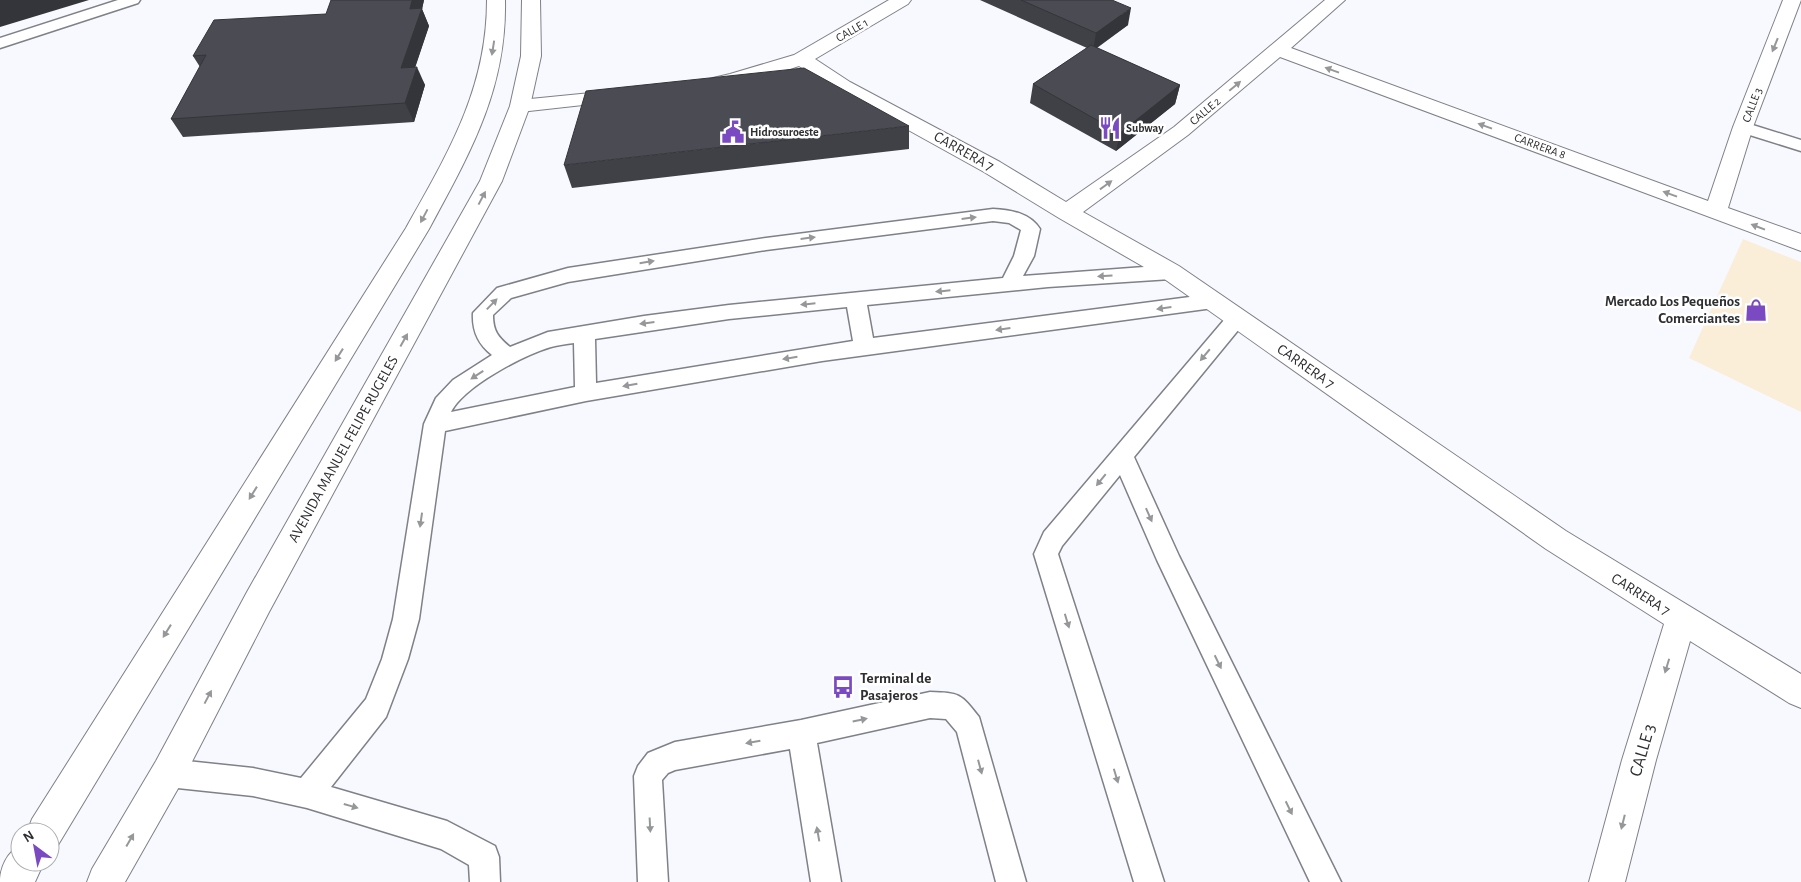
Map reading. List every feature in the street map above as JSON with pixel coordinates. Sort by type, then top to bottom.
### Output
[{"type":"street","points":[[51,822],[421,221],[471,127],[489,73],[497,23],[496,0]]},
{"type":"street","name":"AVENIDA MANUEL FELIPE RUGELES","points":[[105,882],[168,772],[258,602],[491,181],[520,106],[530,56],[531,0]]},
{"type":"street","name":"CALLE 1","points":[[705,85],[733,80],[800,59],[902,0]]},
{"type":"street","name":"CALLE 2","points":[[1066,213],[1181,131],[1336,0]]},
{"type":"street","name":"CALLE 3","points":[[1716,211],[1743,127],[1792,0]]},
{"type":"street","name":"CARRERA 8","points":[[1278,50],[1801,243]]},
{"type":"street","name":"CARRERA 7","points":[[800,59],[843,86],[992,167],[1066,213],[1171,272],[1556,540],[1801,692]]},
{"type":"street","points":[[520,106],[638,94]]},
{"type":"street","name":"CALLE 3","points":[[1608,882],[1639,760],[1681,619]]},
{"type":"lane","points":[[0,43],[133,0]]},
{"type":"lane","points":[[1743,127],[1801,146]]},
{"type":"lane","points":[[507,356],[487,340],[482,326],[483,313],[504,293],[568,275],[766,244],[993,215],[1016,217],[1025,222],[1031,229],[1024,256],[1009,284]]},
{"type":"lane","points":[[307,794],[376,708],[395,659],[406,619],[435,424],[444,404],[460,386],[507,356],[548,340],[729,312],[1009,284],[1171,272]]},
{"type":"lane","points":[[856,300],[864,346]]},
{"type":"lane","points":[[435,424],[586,393],[864,346],[1213,301]]},
{"type":"lane","points":[[1149,882],[1046,554],[1053,539],[1237,318]]},
{"type":"lane","points":[[584,333],[586,393]]},
{"type":"lane","points":[[1122,454],[1169,560],[1326,882]]},
{"type":"lane","points":[[653,882],[648,776],[658,762],[675,756],[801,733],[930,705],[953,706],[968,726],[1011,882]]},
{"type":"lane","points":[[801,733],[826,882]]},
{"type":"lane","points":[[168,772],[253,782],[307,794],[447,836],[484,857],[486,882]]},
{"type":"shaded area","name":"Mercado Los Pequeños Comerciantes","points":[[1743,239],[1801,262],[1801,412],[1689,358]]},
{"type":"building","points":[[331,0],[412,0],[410,9],[422,8],[401,68],[417,67],[405,103],[171,119],[206,55],[193,56],[214,20],[326,14]]},
{"type":"building","points":[[1021,0],[1112,0],[1131,8],[1096,33]]},
{"type":"building","name":"Subway","points":[[1091,45],[1180,85],[1120,133],[1033,84]]},
{"type":"building","points":[[804,68],[909,126],[564,165],[586,91]]},
{"type":"place","name":"Subway","points":[[1110,128]]},
{"type":"place","name":"Hidrosuroeste","points":[[733,132]]},
{"type":"place","name":"Mercado Los Pequeños Comerciantes","points":[[1756,310]]},
{"type":"place","name":"Terminal de Pasajeros","points":[[843,687]]}]
